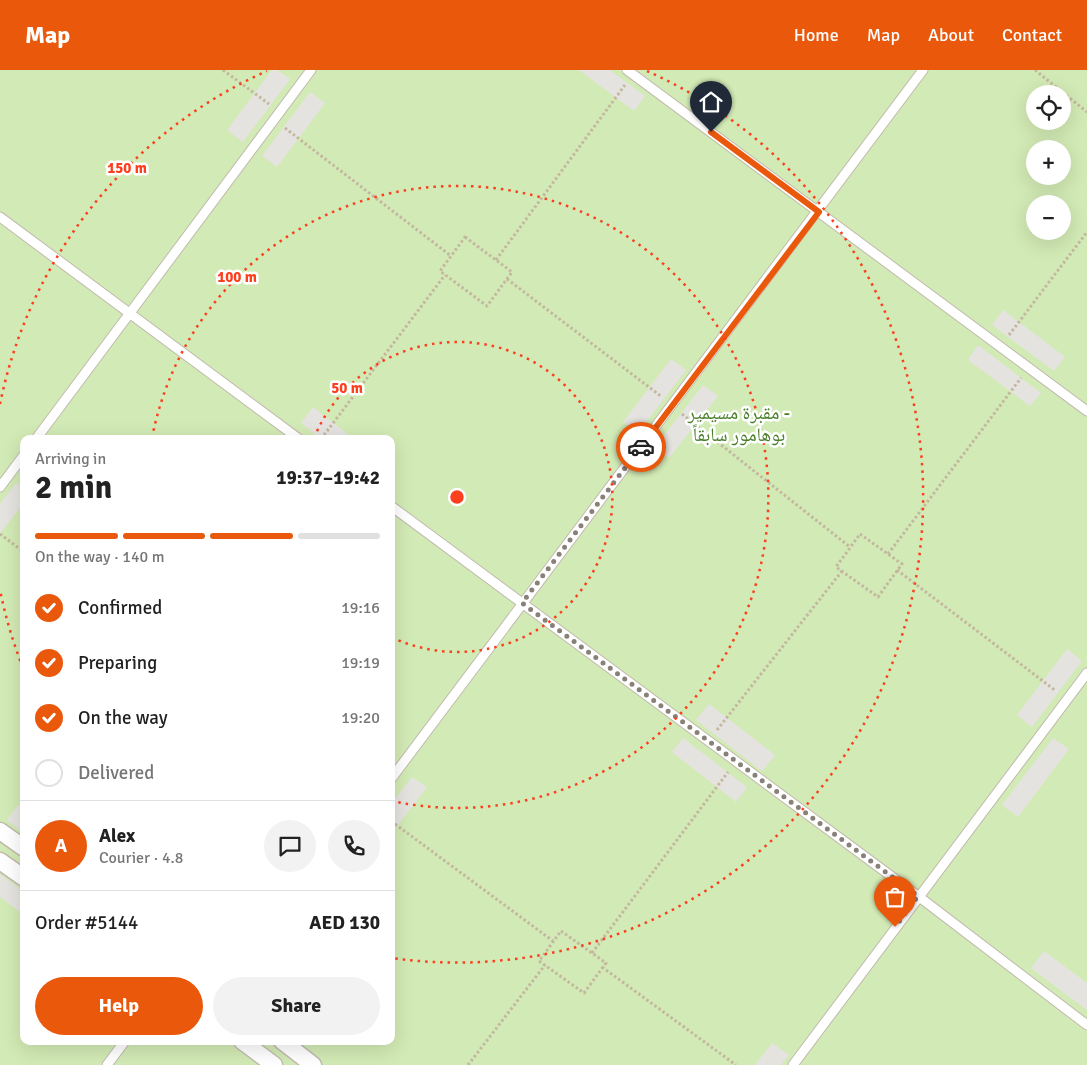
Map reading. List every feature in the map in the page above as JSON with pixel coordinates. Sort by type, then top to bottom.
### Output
[{"type":"street","points":[[0,831],[20,845]]},
{"type":"street","points":[[0,861],[20,875]]},
{"type":"street","points":[[247,1045],[274,1065]]},
{"type":"street","points":[[287,1045],[313,1065]]},
{"type":"lane","points":[[39,435],[310,70]]},
{"type":"lane","points":[[395,774],[924,70]]},
{"type":"lane","points":[[630,72],[1087,411]]},
{"type":"lane","points":[[0,217],[294,435]]},
{"type":"lane","points":[[0,487],[20,461]]},
{"type":"lane","points":[[395,509],[918,896],[1087,1025]]},
{"type":"lane","points":[[793,1065],[1087,673]]},
{"type":"lane","points":[[107,1065],[122,1045]]},
{"type":"path","points":[[224,70],[277,116],[452,256]]},
{"type":"path","points":[[1035,70],[1087,112]]},
{"type":"path","points":[[496,260],[630,72]]},
{"type":"path","points":[[1000,346],[1087,232]]},
{"type":"path","points":[[465,237],[512,272],[487,306],[440,271],[452,256],[465,237]]},
{"type":"path","points":[[324,435],[445,274]]},
{"type":"path","points":[[507,279],[672,405],[850,547]]},
{"type":"path","points":[[888,554],[1029,368]]},
{"type":"path","points":[[0,534],[20,549]]},
{"type":"path","points":[[860,534],[902,564],[878,597],[836,567],[850,547],[860,534]]},
{"type":"path","points":[[898,570],[1067,700]]},
{"type":"path","points":[[708,741],[842,571]]},
{"type":"path","points":[[592,953],[736,762]]},
{"type":"path","points":[[395,823],[553,941]]},
{"type":"path","points":[[561,931],[606,963],[584,993],[539,961],[553,941],[561,931]]},
{"type":"path","points":[[468,1065],[545,965]]},
{"type":"path","points":[[602,967],[736,1065]]},
{"type":"green space","name":"مقبرة مسيمير - بوهامور سابقاً","points":[[0,70],[1087,70],[1087,1065],[0,1065]]},
{"type":"shaded area","points":[[272,70],[277,70],[290,79],[243,142],[227,130]]},
{"type":"shaded area","points":[[579,70],[610,70],[645,96],[634,111]]},
{"type":"shaded area","points":[[310,92],[325,103],[277,167],[262,156]]},
{"type":"shaded area","points":[[1003,310],[1065,357],[1054,371],[992,325]]},
{"type":"shaded area","points":[[978,345],[1041,393],[1030,406],[968,360]]},
{"type":"shaded area","points":[[671,359],[686,370],[638,433],[623,422]]},
{"type":"shaded area","points":[[703,385],[718,396],[669,458],[655,447]]},
{"type":"shaded area","points":[[313,407],[349,435],[316,435],[301,423]]},
{"type":"shaded area","points":[[16,483],[20,486],[20,508],[0,533],[0,504]]},
{"type":"shaded area","points":[[1067,649],[1082,661],[1032,727],[1017,715]]},
{"type":"shaded area","points":[[709,704],[775,755],[762,771],[696,720]]},
{"type":"shaded area","points":[[683,738],[747,787],[736,802],[672,752]]},
{"type":"shaded area","points":[[1053,738],[1069,749],[1018,817],[1002,805]]},
{"type":"shaded area","points":[[412,777],[427,787],[395,829],[395,799]]},
{"type":"shaded area","points":[[18,805],[20,806],[20,830],[7,820]]},
{"type":"shaded area","points":[[0,874],[20,889],[20,912],[0,897]]},
{"type":"shaded area","points":[[1044,951],[1087,983],[1087,1010],[1031,968]]},
{"type":"shaded area","points":[[772,1043],[789,1055],[781,1065],[755,1065]]},
{"type":"way so far","points":[[641,447],[522,603],[918,896],[895,927]]},
{"type":"route","points":[[641,447],[819,212],[711,132]]}]
